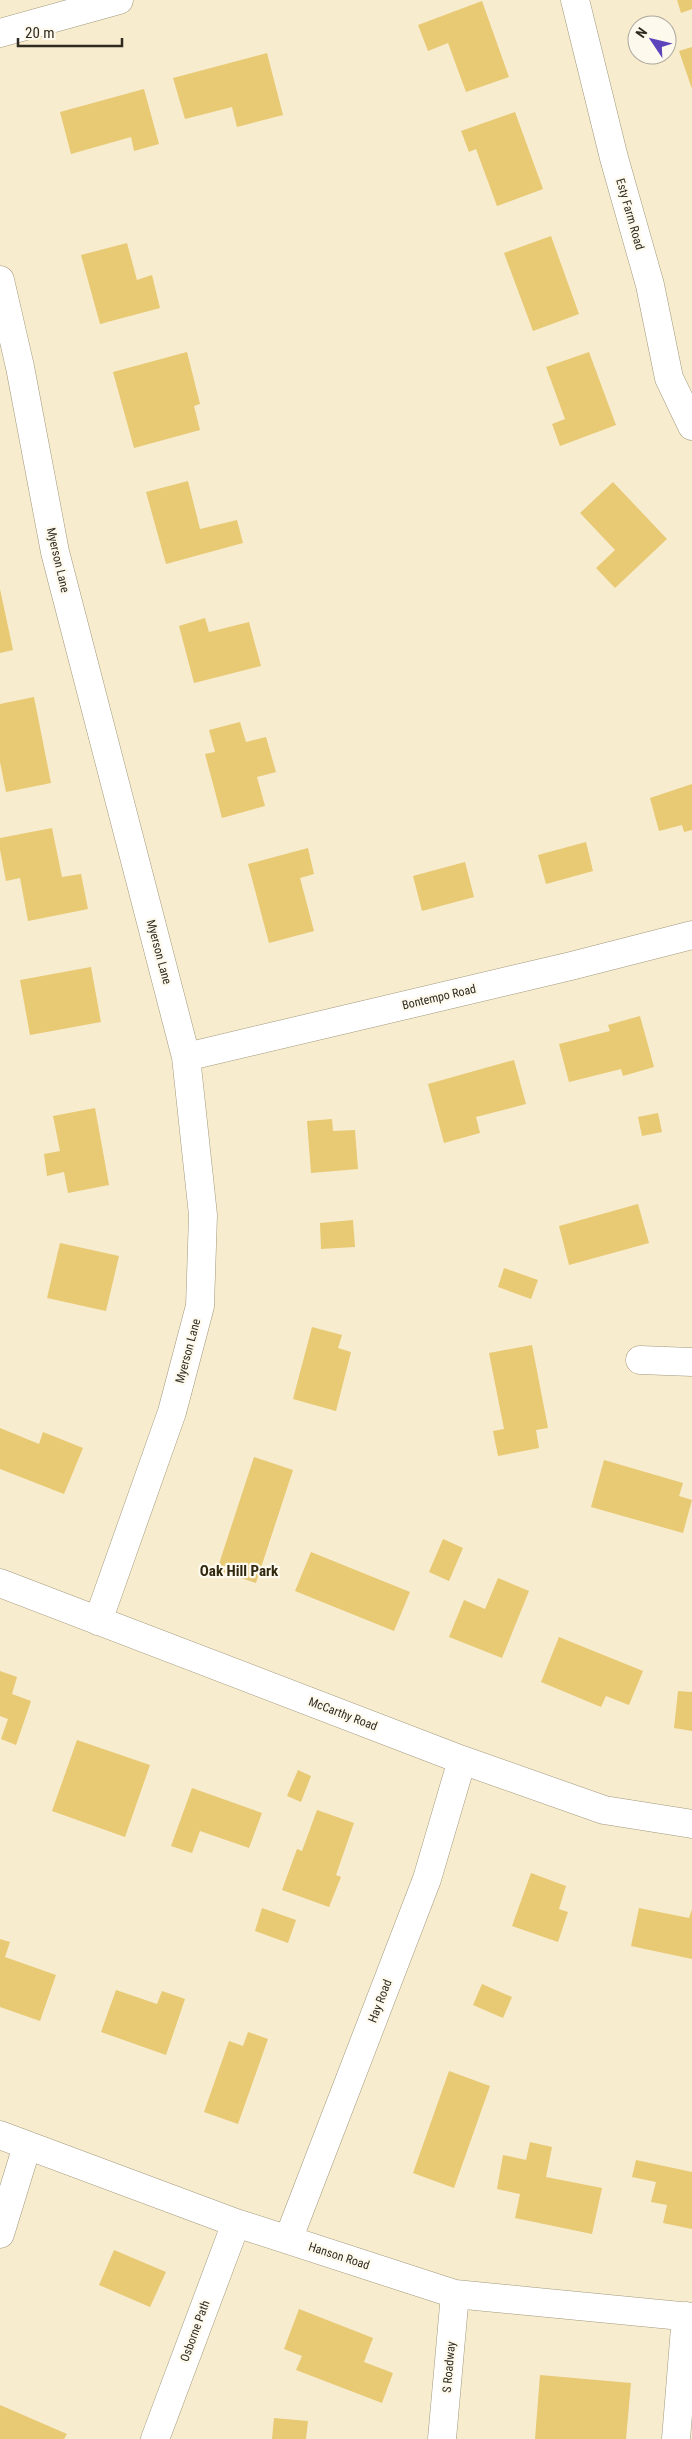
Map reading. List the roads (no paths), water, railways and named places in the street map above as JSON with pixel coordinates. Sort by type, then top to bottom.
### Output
[{"type":"street","points":[[0,33],[119,0]]},
{"type":"street","name":"Esty Farm Road","points":[[575,0],[614,158],[650,285],[669,378],[692,426]]},
{"type":"street","name":"Myerson Lane","points":[[0,280],[20,367],[55,552],[186,1057],[203,1216],[200,1306],[172,1412],[98,1621]]},
{"type":"street","name":"Bontempo Road","points":[[186,1057],[571,966],[692,935]]},
{"type":"street","points":[[640,1360],[692,1362]]},
{"type":"street","name":"McCarthy Road","points":[[0,1583],[462,1760],[604,1810],[692,1824]]},
{"type":"street","name":"Hay Road","points":[[288,2240],[427,1879],[462,1760]]},
{"type":"street","name":"Hanson Road","points":[[0,2135],[236,2223],[455,2294],[689,2317]]},
{"type":"street","points":[[0,2234],[27,2146]]},
{"type":"street","name":"Osborne Path","points":[[155,2439],[236,2223]]},
{"type":"street","name":"S Roadway","points":[[442,2439],[455,2294]]},
{"type":"street","points":[[676,2439],[689,2317]]},
{"type":"district","name":"Oak Hill Park","points":[[239,1571]]}]
